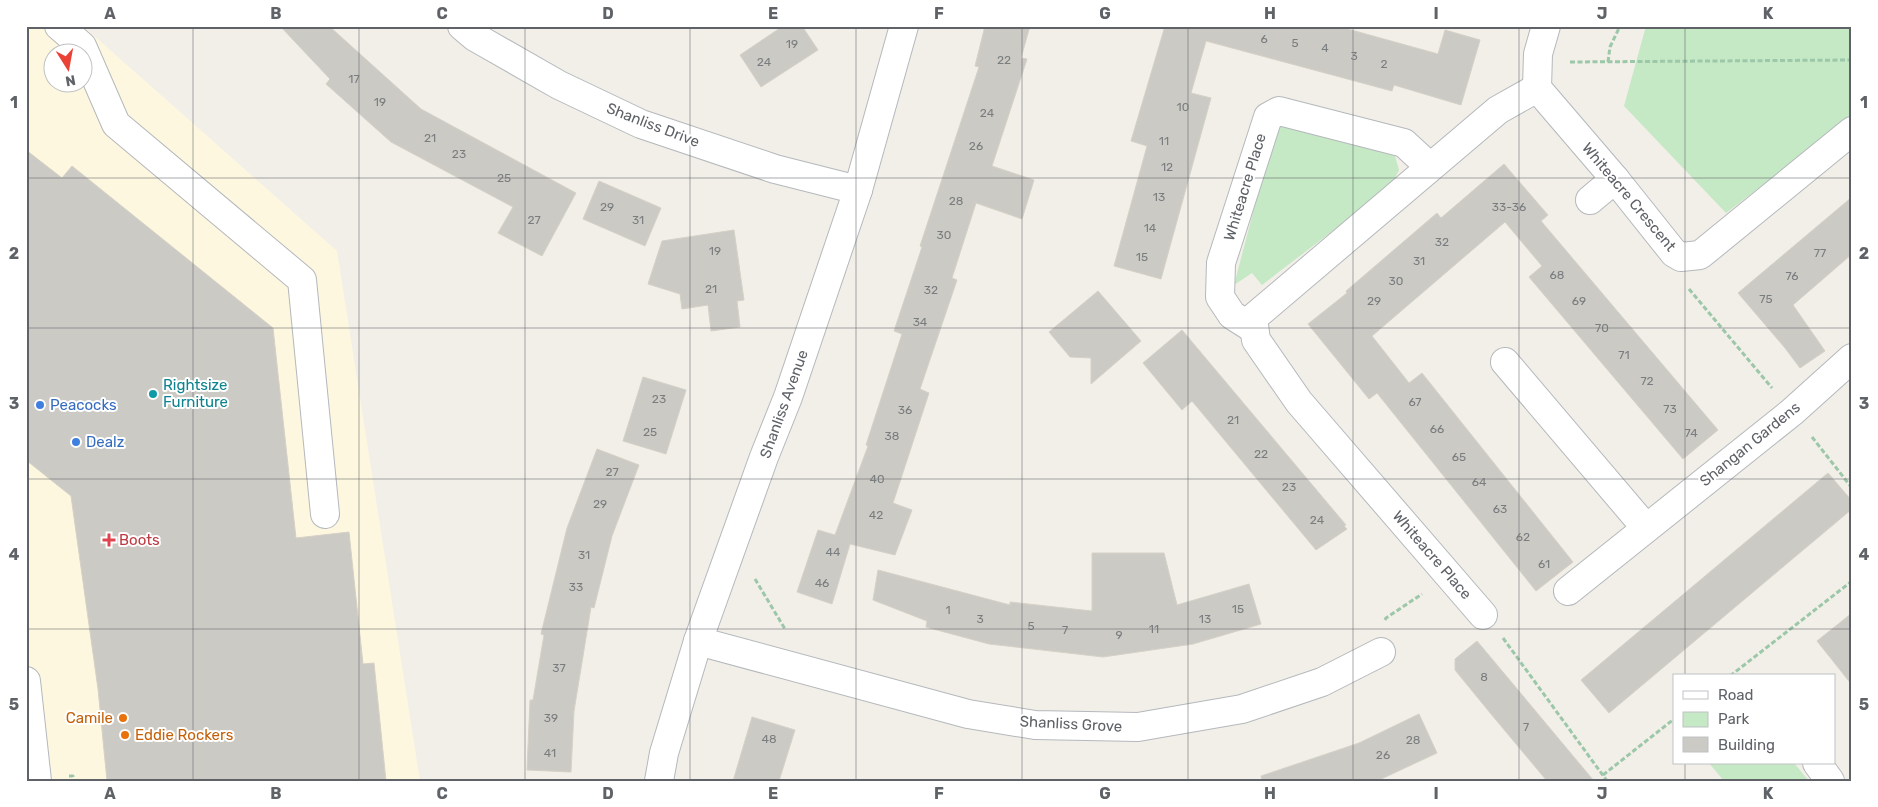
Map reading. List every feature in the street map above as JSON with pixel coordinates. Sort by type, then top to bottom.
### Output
[{"type":"street","points":[[59,26],[82,46],[116,124],[302,280],[325,514]]},
{"type":"street","name":"Shanliss Drive","points":[[462,26],[475,37],[559,86],[641,124],[775,169],[858,190]]},
{"type":"street","name":"Shanliss Avenue","points":[[659,781],[664,752],[698,641],[764,456],[788,397],[858,190],[904,26]]},
{"type":"street","points":[[1254,329],[1254,318],[1430,167],[1498,110],[1537,88],[1538,54],[1546,26]]},
{"type":"street","name":"Whiteacre Crescent","points":[[1537,88],[1616,179],[1674,253],[1682,257],[1700,255],[1852,131]]},
{"type":"street","name":"Whiteacre Place","points":[[1430,167],[1404,143],[1279,111],[1268,117],[1221,263],[1220,297],[1232,315],[1254,329],[1256,340],[1299,402],[1483,615]]},
{"type":"street","points":[[1590,200],[1616,179]]},
{"type":"street","name":"Shangan Gardens","points":[[1568,591],[1792,412],[1852,358]]},
{"type":"street","points":[[1505,362],[1646,528]]},
{"type":"street","name":"Shanliss Grove","points":[[698,641],[968,714],[1035,725],[1138,727],[1242,710],[1322,682],[1381,652]]},
{"type":"street","points":[[26,681],[37,781]]},
{"type":"street","points":[[1818,764],[1830,781]]},
{"type":"path","points":[[1608,62],[1610,47],[1620,26]]},
{"type":"path","points":[[1566,62],[1852,60]]},
{"type":"path","points":[[1682,257],[1684,283],[1792,412],[1852,488]]},
{"type":"path","points":[[1377,622],[1423,593],[1442,567]]},
{"type":"path","points":[[752,575],[783,628],[792,631]]},
{"type":"path","points":[[1733,674],[1852,581]]},
{"type":"path","points":[[1483,615],[1487,616],[1608,781]]},
{"type":"path","points":[[1381,652],[1386,618]]},
{"type":"path","points":[[1603,774],[1673,720]]},
{"type":"shaded area","points":[[26,26],[83,26],[337,251],[420,781],[26,781]]},
{"type":"green space","points":[[1646,26],[1852,26],[1852,117],[1726,213],[1624,106]]},
{"type":"green space","points":[[1287,123],[1395,156],[1399,170],[1391,186],[1262,285],[1252,273],[1234,285],[1275,129]]},
{"type":"green space","points":[[1710,764],[1795,764],[1809,781],[1724,781]]},
{"type":"building","points":[[280,26],[329,26],[421,109],[576,193],[542,256],[498,233],[513,207],[391,142],[326,84],[330,79]]},
{"type":"building","points":[[783,26],[802,26],[818,50],[761,87],[740,55]]},
{"type":"building","points":[[985,26],[1030,26],[1021,58],[1027,59],[992,166],[1034,180],[1022,219],[976,203],[952,278],[957,280],[920,389],[929,393],[893,503],[912,510],[895,555],[850,544],[832,604],[797,592],[818,530],[835,535],[868,446],[866,445],[902,334],[894,331],[979,67],[975,66]]},
{"type":"building","points":[[1165,26],[1337,26],[1438,54],[1445,30],[1480,40],[1461,105],[1394,85],[1392,91],[1206,41],[1191,93],[1211,98],[1161,279],[1114,266],[1147,146],[1131,141]]},
{"type":"building","name":"Rightsize Furniture","points":[[26,150],[62,178],[72,166],[273,328],[296,538],[349,532],[363,664],[374,663],[386,781],[107,781],[98,689],[71,496],[26,460]]},
{"type":"building","points":[[1504,164],[1548,215],[1541,221],[1718,430],[1683,459],[1529,277],[1542,266],[1505,222],[1372,336],[1409,383],[1422,373],[1573,562],[1536,591],[1377,393],[1369,399],[1308,324],[1347,293],[1346,291],[1437,213],[1441,218]]},
{"type":"building","points":[[599,181],[661,208],[645,246],[583,219]]},
{"type":"building","points":[[1852,197],[1852,254],[1793,305],[1825,351],[1800,368],[1738,293]]},
{"type":"building","points":[[734,230],[744,300],[737,301],[740,327],[711,331],[708,305],[682,309],[680,294],[648,284],[662,241]]},
{"type":"building","points":[[1098,291],[1141,341],[1091,384],[1091,358],[1070,357],[1049,332]]},
{"type":"building","points":[[1182,330],[1346,525],[1344,526],[1347,529],[1316,550],[1192,401],[1182,410],[1143,363]]},
{"type":"building","points":[[643,377],[686,390],[666,454],[623,441]]},
{"type":"building","points":[[597,449],[639,465],[612,536],[594,608],[591,607],[574,711],[571,772],[527,770],[530,700],[533,700],[544,635],[541,634],[567,528]]},
{"type":"building","points":[[1828,473],[1852,501],[1852,509],[1609,713],[1581,680]]},
{"type":"building","points":[[1092,553],[1164,553],[1177,605],[1249,584],[1261,624],[1193,644],[1103,657],[989,644],[926,627],[927,621],[873,600],[878,570],[1010,605],[1010,602],[1092,611]]},
{"type":"building","points":[[1852,613],[1852,685],[1817,641]]},
{"type":"building","points":[[1477,641],[1594,781],[1547,781],[1491,714],[1455,670],[1455,659]]},
{"type":"building","points":[[1419,714],[1437,753],[1377,781],[1262,781],[1261,776],[1359,743]]},
{"type":"building","points":[[752,717],[795,730],[779,781],[733,781]]},
{"type":"place","name":"Rightsize Furniture","points":[[153,394]]},
{"type":"place","name":"Peacocks","points":[[40,405]]},
{"type":"place","name":"Dealz","points":[[76,442]]},
{"type":"place","name":"Boots","points":[[109,540]]},
{"type":"place","name":"Camile","points":[[123,718]]},
{"type":"place","name":"Eddie Rockers","points":[[125,735]]}]
